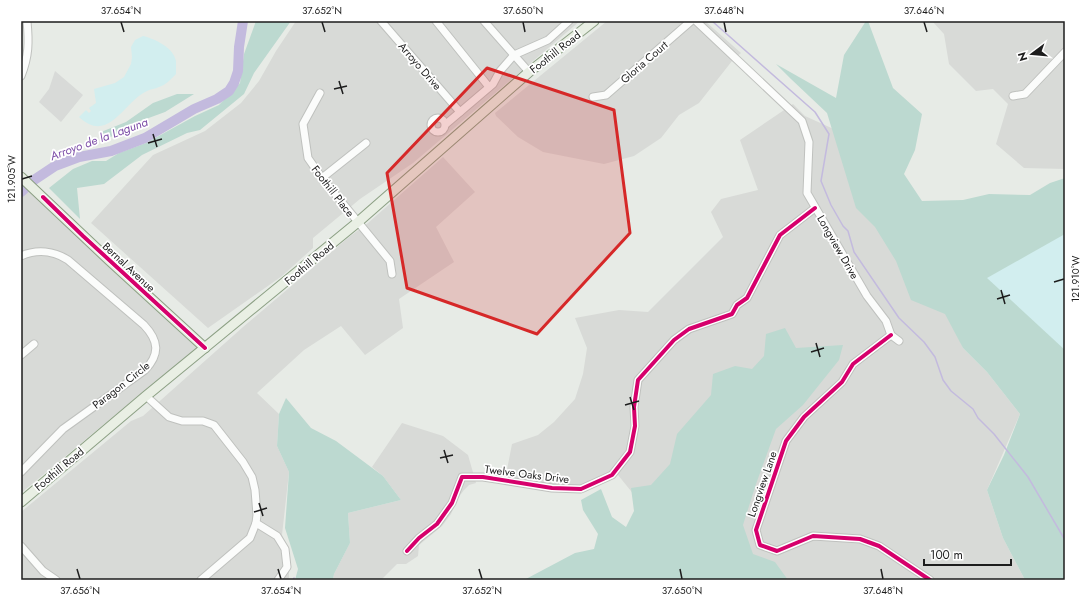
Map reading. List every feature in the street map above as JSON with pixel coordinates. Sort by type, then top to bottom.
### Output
[{"type":"main road","name":"Foothill Road","points":[[21,502],[146,396],[358,222],[530,72],[594,21]]},
{"type":"main road","name":"Bernal Avenue","points":[[21,177],[205,348]]},
{"type":"street","points":[[21,76],[28,54],[27,21]]},
{"type":"street","name":"Arroyo Drive","points":[[381,21],[460,112]]},
{"type":"street","points":[[436,21],[489,87]]},
{"type":"street","points":[[484,21],[530,72]]},
{"type":"street","points":[[446,124],[493,84],[500,71],[514,55],[548,40],[569,21]]},
{"type":"street","name":"Gloria Court","points":[[593,97],[606,95],[691,21]]},
{"type":"street","name":"Longview Drive","points":[[696,21],[802,121],[809,142],[807,193],[867,296],[886,321],[890,335]]},
{"type":"street","points":[[1013,96],[1025,94],[1065,52]]},
{"type":"street","name":"Foothill Place","points":[[320,93],[303,124],[308,158],[322,178],[390,261],[392,274]]},
{"type":"street","points":[[322,178],[366,143]]},
{"type":"street","name":"Twelve Oaks Drive","points":[[407,551],[418,538],[437,524],[452,503],[462,477],[483,477],[552,488],[581,489],[612,475],[630,452],[635,426],[634,407],[638,380],[674,340],[689,329],[732,314],[737,305],[747,298],[780,235],[815,208]]},
{"type":"street","name":"Paragon Circle","points":[[21,256],[30,252],[41,251],[61,255],[144,325],[151,333],[156,351],[152,362],[145,370],[63,429],[21,472]]},
{"type":"street","points":[[890,335],[899,341]]},
{"type":"street","name":"Longview Lane","points":[[890,335],[853,364],[842,382],[804,417],[786,441],[756,530],[760,545],[777,551],[812,536],[860,539],[879,546],[930,580]]},
{"type":"street","points":[[21,355],[34,344]]},
{"type":"street","points":[[146,396],[169,417],[182,421],[203,421],[214,425],[243,462],[252,477],[256,490],[256,524],[250,538],[207,573],[201,580]]},
{"type":"street","points":[[256,524],[277,536],[285,549],[287,567],[278,580]]},
{"type":"street","points":[[21,546],[43,571],[56,580]]},
{"type":"highlighted area","points":[[487,68],[614,110],[630,233],[537,334],[407,288],[387,173]]},
{"type":"shaded area","points":[[296,21],[580,21],[413,163],[360,199],[313,238],[313,248],[282,276],[208,328],[91,223],[153,155],[205,131],[241,103],[259,81],[276,51]]},
{"type":"shaded area","points":[[607,21],[705,21],[741,53],[732,61],[699,103],[679,115],[661,138],[634,156],[604,164],[543,152],[518,137],[496,116],[495,113]]},
{"type":"shaded area","points":[[932,21],[1065,21],[1065,169],[1024,168],[996,144],[1008,104],[993,89],[976,91],[949,64],[944,34]]},
{"type":"shaded area","points":[[143,36],[163,44],[171,52],[176,61],[176,74],[164,85],[147,91],[139,96],[108,124],[99,126],[90,124],[79,117],[86,110],[89,113],[91,111],[89,108],[96,103],[94,89],[115,83],[124,77],[131,64],[131,47],[135,40]]},
{"type":"shaded area","points":[[55,71],[83,95],[61,122],[39,102],[49,89]]},
{"type":"shaded area","points":[[793,104],[805,116],[838,131],[898,198],[963,348],[987,372],[1020,414],[987,490],[1003,538],[1025,580],[639,580],[664,532],[618,475],[585,492],[572,493],[504,485],[512,444],[538,435],[554,422],[575,399],[583,374],[587,348],[575,318],[619,310],[648,312],[723,237],[711,212],[721,199],[758,190],[740,140]]},
{"type":"shaded area","points":[[443,157],[475,192],[436,227],[454,262],[399,299],[403,328],[365,355],[341,326],[304,350],[257,393],[279,414],[277,446],[289,472],[282,535],[286,543],[289,556],[289,578],[287,580],[21,580],[21,512],[131,421],[143,416],[243,327],[349,237],[368,223]]},
{"type":"shaded area","points":[[21,183],[200,348],[138,396],[21,493]]},
{"type":"shaded area","points":[[1065,234],[1065,350],[987,278]]},
{"type":"shaded area","points":[[402,423],[443,436],[468,455],[476,483],[469,485],[464,490],[458,498],[451,514],[442,526],[419,545],[418,556],[406,564],[397,564],[381,580],[333,580],[334,574],[350,543],[348,513],[401,500],[383,476],[372,467]]},
{"type":"green space","points":[[256,21],[291,21],[254,73],[244,94],[200,130],[187,133],[142,155],[104,184],[77,188],[80,219],[49,188],[73,169],[92,161],[106,161],[119,153],[146,143],[195,116],[219,105],[240,83],[244,54]]},
{"type":"green space","points":[[866,21],[868,21],[893,88],[922,114],[915,150],[904,174],[922,201],[963,200],[989,194],[1030,195],[1050,183],[1065,178],[1065,580],[1025,580],[1003,538],[987,490],[1004,455],[1020,414],[987,372],[963,348],[945,314],[911,300],[896,261],[875,227],[856,208],[827,113],[776,64],[836,98],[844,55]]},
{"type":"green space","points":[[177,94],[194,94],[165,112],[135,123],[109,138],[101,132],[126,122],[153,103]]},
{"type":"green space","points":[[785,328],[796,348],[843,345],[839,360],[803,405],[776,429],[743,525],[753,554],[775,562],[788,580],[524,580],[575,553],[594,549],[598,534],[583,510],[581,500],[601,489],[612,517],[626,527],[634,511],[631,488],[651,485],[670,464],[677,434],[711,395],[713,374],[735,366],[752,369],[764,356],[766,334]]},
{"type":"green space","points":[[286,398],[311,428],[336,441],[383,476],[401,500],[348,513],[350,543],[334,574],[333,580],[295,580],[298,569],[285,528],[289,472],[277,446],[279,414]]},
{"type":"waterway","name":"Arroyo de la Laguna","points":[[21,192],[34,180],[55,166],[79,157],[111,151],[145,138],[194,109],[217,99],[229,91],[234,83],[238,71],[239,47],[243,21]]},
{"type":"waterway","points":[[712,21],[815,112],[829,134],[821,181],[831,205],[843,226],[848,231],[854,252],[899,318],[924,342],[935,357],[943,380],[951,391],[973,409],[978,418],[994,434],[1028,477],[1065,540]]},
{"type":"cycle path","points":[[43,197],[83,236],[205,348]]},
{"type":"cycle path","points":[[407,551],[419,538],[437,524],[452,503],[462,477],[483,477],[552,488],[581,489],[612,475],[630,452],[635,426],[634,407],[638,380],[674,340],[689,329],[732,314],[737,305],[747,298],[780,235],[815,208]]},
{"type":"cycle path","points":[[891,335],[853,364],[842,382],[804,417],[786,441],[756,530],[760,545],[777,551],[813,536],[860,539],[879,546],[930,580]]}]
